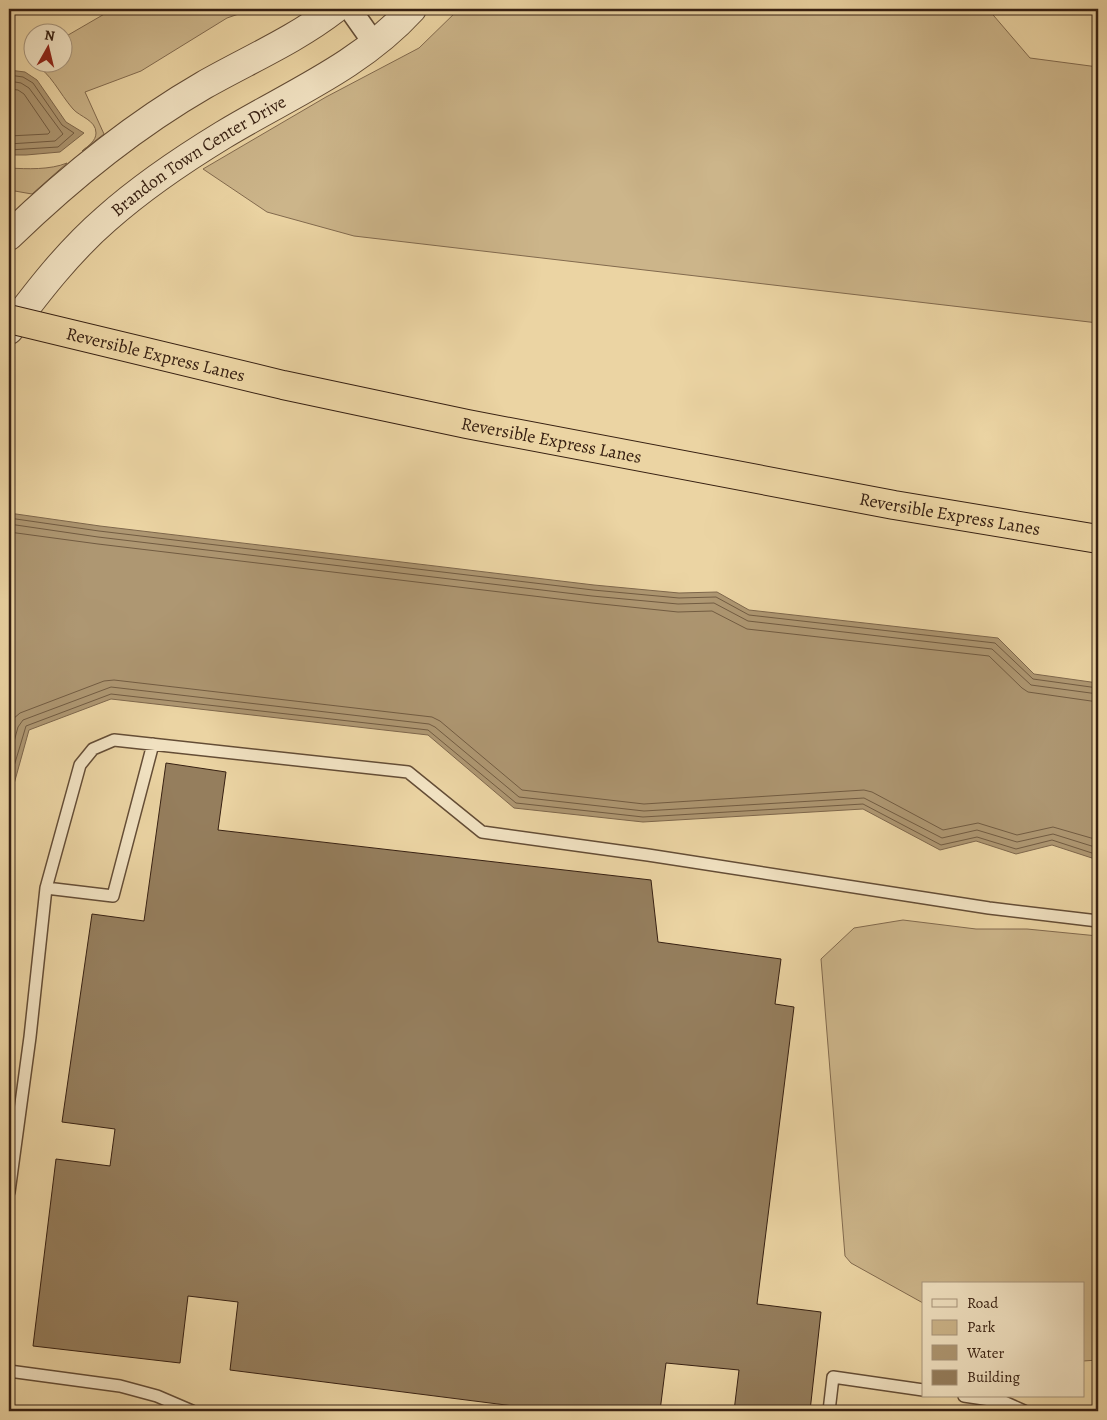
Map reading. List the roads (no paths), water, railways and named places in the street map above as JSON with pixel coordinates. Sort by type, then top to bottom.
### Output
[{"type":"highway","name":"Reversible Express Lanes","points":[[9,320],[283,385],[467,424],[894,505],[1098,539]]},
{"type":"street","points":[[9,236],[83,169],[141,126],[203,86],[273,48],[319,21],[335,9]]},
{"type":"street","points":[[350,9],[374,43]]},
{"type":"street","name":"Brandon Town Center Drive","points":[[9,330],[34,296],[63,262],[106,219],[135,195],[183,160],[225,134],[313,86],[346,65],[386,34],[412,9]]},
{"type":"lane","points":[[9,1192],[30,1037],[46,888],[80,765],[93,749],[114,740],[408,772],[482,832],[648,855],[989,908],[1098,921]]},
{"type":"lane","points":[[46,888],[114,896],[153,744]]},
{"type":"lane","points":[[9,1370],[120,1386],[157,1396],[192,1411]]},
{"type":"lane","points":[[829,1411],[833,1377],[922,1390]]},
{"type":"lane","points":[[977,1398],[1004,1402],[1024,1411]]},
{"type":"water","points":[[9,70],[25,72],[37,80],[66,122],[84,133],[60,152],[9,155]]},
{"type":"water","points":[[9,513],[100,526],[594,585],[679,593],[717,592],[749,610],[998,638],[1034,674],[1098,683],[1098,860],[1052,845],[1016,854],[976,841],[940,850],[863,809],[643,822],[514,808],[428,735],[111,699],[29,730],[9,802]]}]
